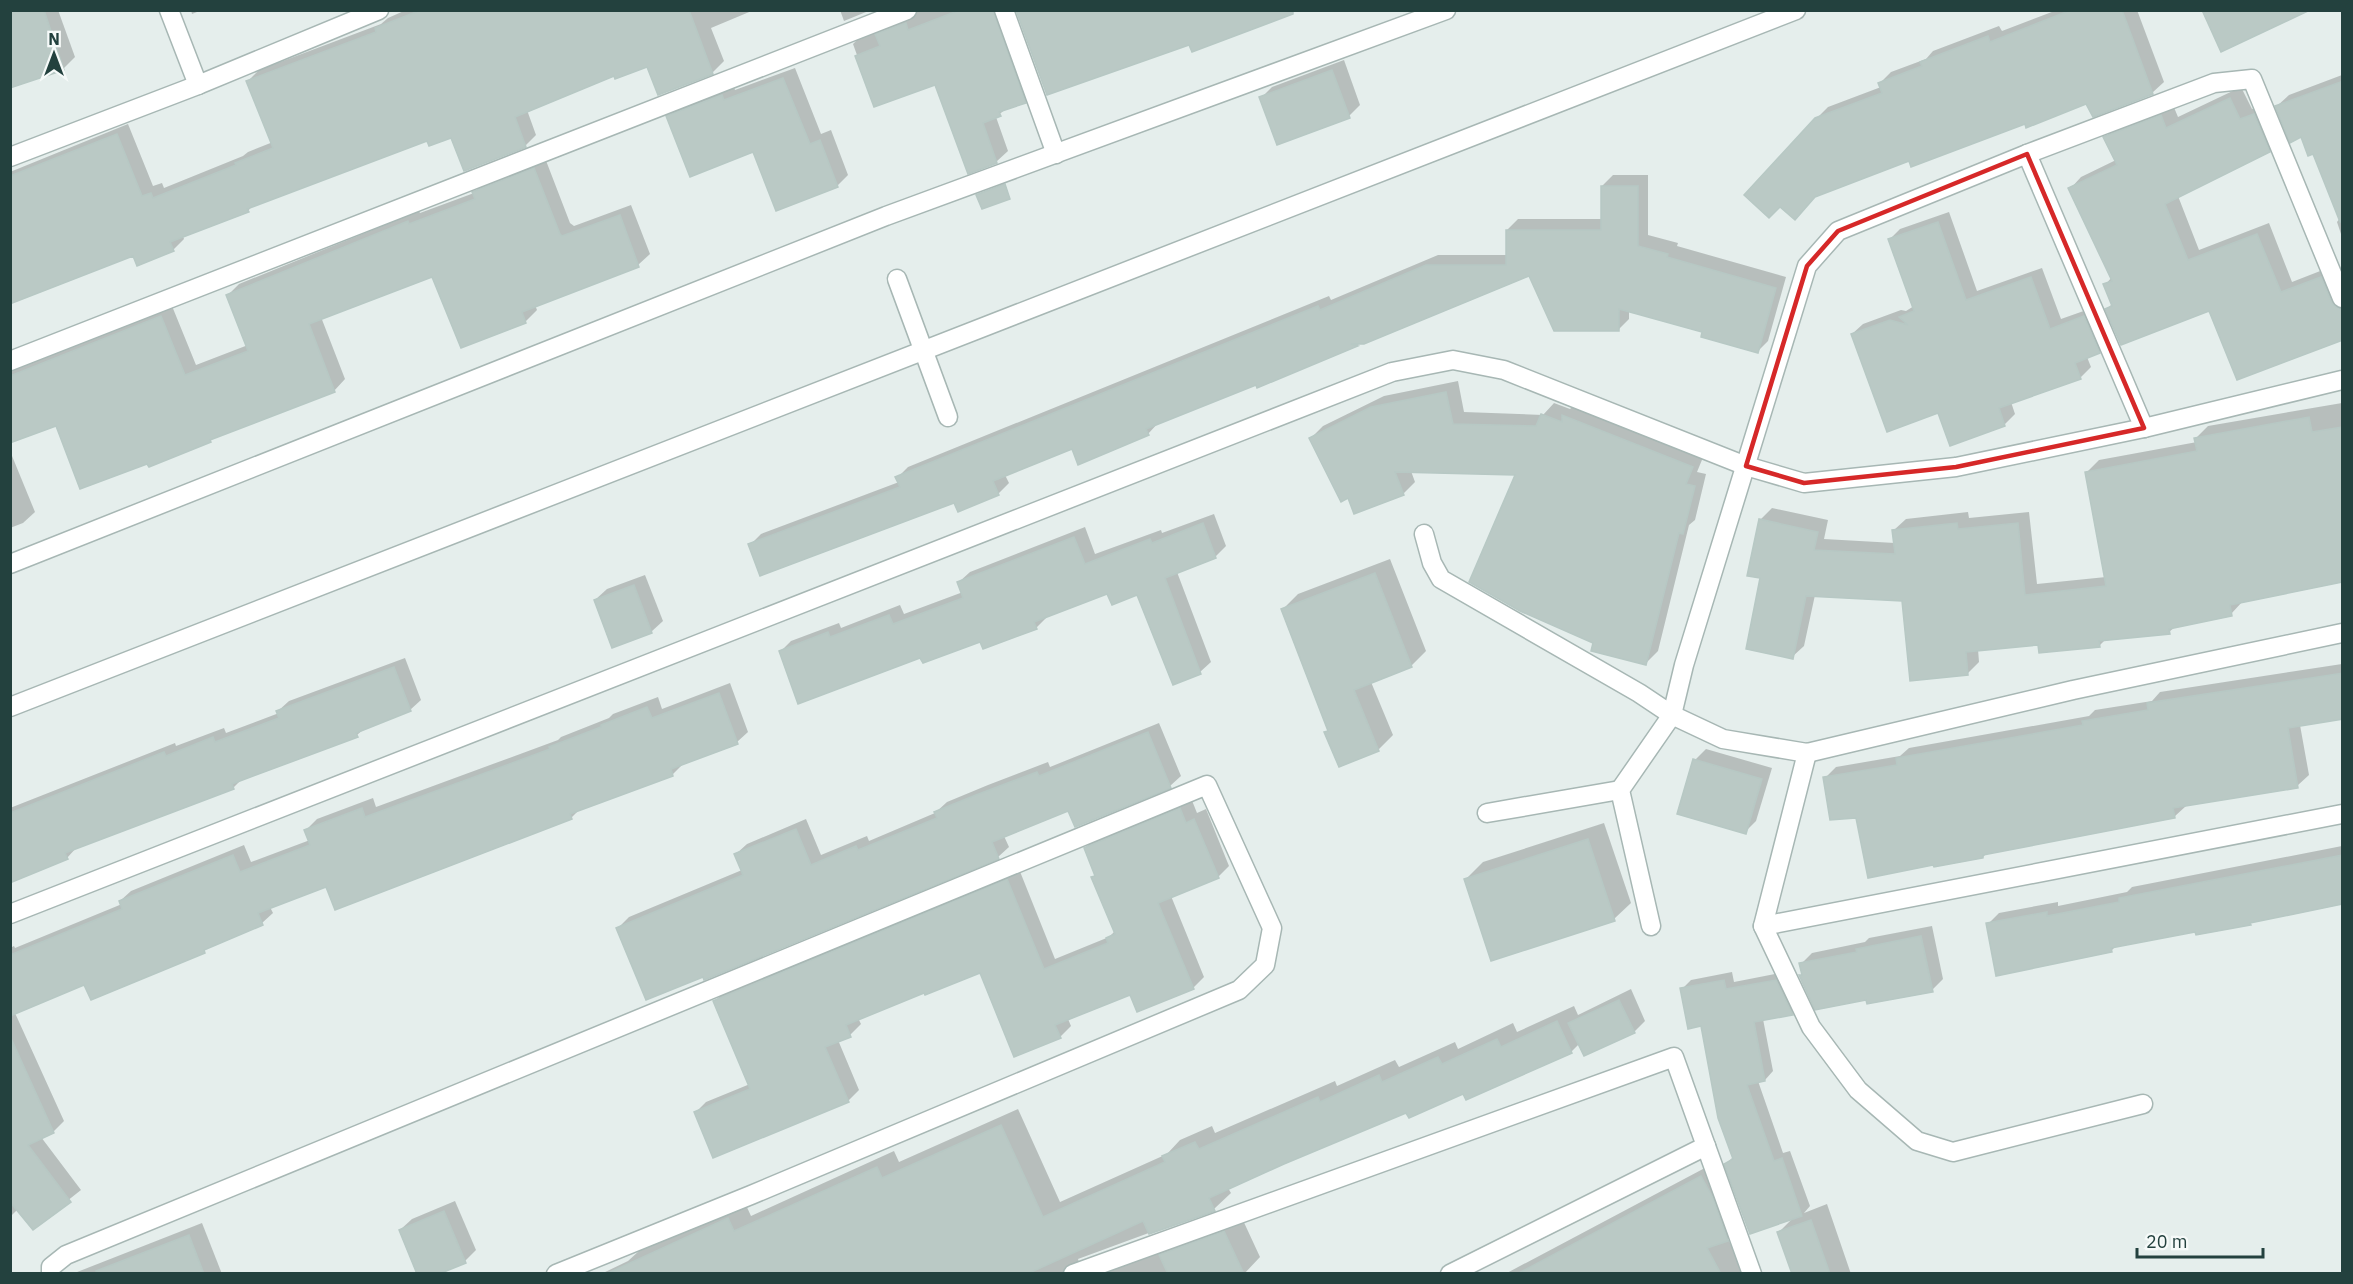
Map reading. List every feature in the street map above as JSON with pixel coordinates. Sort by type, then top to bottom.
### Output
[{"type":"street","points":[[169,10],[198,85]]},
{"type":"street","points":[[10,157],[198,85],[379,10]]},
{"type":"street","points":[[10,361],[907,10]]},
{"type":"street","points":[[1004,10],[1056,154]]},
{"type":"street","points":[[10,564],[886,216],[1446,10]]},
{"type":"street","points":[[10,707],[1796,10]]},
{"type":"street","points":[[1487,813],[1620,790],[1672,715],[1684,665],[1807,266],[1838,231],[2027,154],[2214,83],[2252,79],[2343,298]]},
{"type":"street","points":[[2027,154],[2144,428]]},
{"type":"street","points":[[897,279],[948,417]]},
{"type":"street","points":[[10,914],[1392,372],[1453,360],[1504,369],[1746,466],[1804,483],[1956,467],[2144,428],[2343,380]]},
{"type":"street","points":[[1424,534],[1432,563],[1441,579],[1639,693],[1672,715],[1723,739],[1808,753],[2073,690],[2343,633]]},
{"type":"street","points":[[1808,753],[1763,926],[1811,1027],[1858,1090],[1917,1141],[1953,1152],[2142,1104]]},
{"type":"street","points":[[51,1274],[51,1267],[66,1255],[1207,785],[1272,928],[1265,965],[1239,990],[556,1274]]},
{"type":"street","points":[[1620,790],[1651,926]]},
{"type":"street","points":[[1763,926],[2343,814]]},
{"type":"street","points":[[1073,1274],[1674,1057],[1752,1274]]},
{"type":"street","points":[[1450,1274],[1706,1146]]},
{"type":"highlighted area","points":[[2027,154],[2144,428],[1956,467],[1804,483],[1746,466],[1807,266],[1838,231]]},
{"type":"building","points":[[10,10],[44,10],[64,70],[10,88]]},
{"type":"building","points":[[421,10],[689,10],[713,74],[658,95],[647,67],[615,79],[614,76],[515,117],[526,147],[464,171],[451,138],[429,146],[427,141],[247,209],[249,212],[170,242],[174,251],[137,266],[133,256],[10,304],[10,176],[117,134],[142,196],[151,193],[153,198],[236,165],[235,163],[273,148],[246,81],[376,32],[375,28]]},
{"type":"building","points":[[960,10],[993,10],[1026,103],[999,112],[1001,116],[983,123],[997,163],[968,174],[935,85],[874,107],[855,56],[880,46],[875,34],[906,23],[908,30]]},
{"type":"building","points":[[1016,10],[1293,10],[1293,14],[1192,52],[1189,45],[1047,95]]},
{"type":"building","points":[[2071,10],[2122,10],[2153,94],[2093,117],[2086,104],[2026,128],[2025,124],[1911,167],[1909,161],[1815,197],[1795,220],[1780,207],[1769,218],[1744,195],[1815,118],[1882,93],[1878,83],[1922,66],[1920,62],[1988,36],[1990,42]]},
{"type":"building","points":[[2202,10],[2310,10],[2221,52]]},
{"type":"building","points":[[1332,70],[1350,118],[1277,145],[1259,97]]},
{"type":"building","points":[[783,78],[810,144],[820,140],[838,187],[776,211],[753,152],[690,177],[666,116],[722,95],[724,100]]},
{"type":"building","points":[[2343,81],[2343,222],[2340,222],[2313,154],[2308,156],[2301,137],[2290,143],[2275,106]]},
{"type":"building","points":[[2230,98],[2240,119],[2254,114],[2270,152],[2165,204],[2188,260],[2257,234],[2281,292],[2321,277],[2332,303],[2343,309],[2343,340],[2237,380],[2209,311],[2121,345],[2105,309],[2112,306],[2103,284],[2112,281],[2068,188],[2117,165],[2103,137],[2161,115],[2166,128]]},
{"type":"building","points":[[534,168],[562,236],[620,215],[639,267],[522,312],[526,323],[461,348],[432,277],[309,324],[335,392],[210,440],[211,442],[149,467],[147,464],[80,489],[56,426],[10,443],[10,376],[161,316],[185,375],[248,351],[226,295],[408,221],[409,224],[475,199],[472,192]]},
{"type":"building","points":[[1005,184],[1010,199],[982,209],[976,195]]},
{"type":"building","points":[[1601,186],[1638,186],[1638,246],[1668,254],[1667,257],[1776,288],[1758,353],[1701,337],[1702,332],[1619,309],[1619,331],[1554,331],[1529,276],[1364,344],[1351,344],[1358,346],[1257,388],[1256,385],[1146,429],[1149,435],[1078,465],[1072,449],[993,481],[999,495],[958,512],[954,503],[760,576],[748,544],[900,487],[895,477],[1318,306],[1320,310],[1426,265],[1506,265],[1506,230],[1601,230]]},
{"type":"building","points":[[1938,222],[1966,300],[2031,277],[2050,329],[2084,316],[2100,353],[2075,363],[2081,379],[1999,408],[2005,426],[1950,446],[1938,413],[1887,432],[1851,334],[1890,320],[1908,325],[1899,317],[1914,311],[1888,239]]},
{"type":"building","points":[[1446,392],[1453,424],[1536,426],[1541,414],[1562,422],[1562,415],[1693,467],[1686,484],[1695,486],[1683,534],[1679,533],[1646,665],[1591,651],[1593,643],[1520,611],[1469,582],[1515,475],[1395,472],[1404,495],[1354,514],[1348,498],[1341,502],[1309,438],[1371,407]]},
{"type":"building","points":[[2309,417],[2312,432],[2343,427],[2343,582],[2230,605],[2232,616],[2169,629],[2170,634],[2099,641],[2100,647],[2039,653],[2038,645],[1966,652],[1968,675],[1910,681],[1902,601],[1806,596],[1793,659],[1746,649],[1760,578],[1747,576],[1759,519],[1818,532],[1814,550],[1895,554],[1892,530],[1957,523],[1958,529],[2018,523],[2025,595],[2106,586],[2085,472],[2197,451],[2194,438]]},
{"type":"building","points":[[1203,523],[1216,558],[1165,578],[1201,674],[1173,685],[1137,595],[1112,605],[1107,594],[1034,622],[1037,629],[983,649],[980,642],[923,663],[920,658],[798,704],[779,651],[828,632],[830,637],[889,615],[893,624],[963,598],[957,582],[1074,537],[1085,564],[1150,539],[1152,543]]},
{"type":"building","points":[[1375,573],[1412,667],[1354,690],[1379,751],[1339,767],[1324,732],[1328,731],[1281,609]]},
{"type":"building","points":[[634,585],[652,633],[612,648],[594,600]]},
{"type":"building","points":[[394,667],[411,711],[356,733],[358,737],[232,784],[234,789],[65,853],[68,859],[10,883],[10,813],[164,752],[166,756],[213,737],[215,742],[279,718],[276,711]]},
{"type":"building","points":[[2343,673],[2343,719],[2288,728],[2298,788],[2173,808],[2175,818],[1983,855],[1983,858],[1868,878],[1856,818],[1830,820],[1823,777],[1897,765],[1896,758],[2083,725],[2082,721],[2148,710],[2147,703]]},
{"type":"building","points":[[719,693],[738,744],[671,769],[673,776],[570,814],[572,819],[335,910],[326,887],[258,913],[263,925],[204,950],[205,953],[91,1000],[84,985],[10,1016],[10,955],[122,909],[119,901],[233,855],[240,872],[310,845],[304,830],[362,808],[365,817],[550,749],[549,747],[647,707],[652,718]]},
{"type":"building","points":[[1148,732],[1171,788],[1075,827],[1068,811],[992,842],[999,859],[704,980],[703,977],[646,1000],[616,928],[743,875],[734,854],[796,829],[811,865],[856,846],[858,850],[937,818],[934,812],[976,795],[1037,772],[1039,776]]},
{"type":"building","points":[[1693,759],[1762,779],[1746,834],[1677,814]]},
{"type":"building","points":[[1180,808],[1186,823],[1194,819],[1219,878],[1158,903],[1194,989],[1137,1012],[1130,995],[1055,1025],[1061,1038],[1014,1057],[980,973],[846,1025],[851,1037],[825,1047],[849,1102],[713,1158],[694,1112],[750,1089],[713,1001],[1007,879],[1044,969],[1108,943],[1106,938],[1115,934],[1091,877],[1095,876],[1084,848]]},
{"type":"building","points":[[1588,839],[1615,921],[1491,961],[1464,879]]},
{"type":"building","points":[[2343,855],[2343,904],[2250,923],[2251,925],[2196,935],[2195,932],[2111,948],[2112,952],[1996,976],[1986,923],[2047,912],[2047,916],[2119,902],[2119,898]]},
{"type":"building","points":[[1921,936],[1933,992],[1867,1004],[1866,1000],[1815,1010],[1799,975],[1802,975],[1799,963]]},
{"type":"building","points":[[1724,980],[1726,989],[1776,980],[1793,1015],[1754,1022],[1765,1081],[1747,1085],[1774,1161],[1782,1158],[1802,1216],[1750,1234],[1724,1164],[1733,1159],[1718,1118],[1701,1026],[1688,1029],[1680,988]]},
{"type":"building","points":[[1619,1000],[1635,1033],[1584,1056],[1568,1023]]},
{"type":"building","points":[[1557,1021],[1572,1053],[1466,1100],[1463,1094],[1409,1118],[1406,1113],[1284,1164],[1209,1198],[1215,1211],[1149,1234],[1143,1221],[1027,1274],[606,1274],[728,1218],[734,1231],[877,1167],[882,1178],[1001,1125],[1043,1217],[1165,1162],[1162,1156],[1195,1142],[1199,1149],[1318,1097],[1320,1102],[1379,1075],[1382,1082],[1438,1057],[1442,1064],[1497,1039],[1501,1047]]},
{"type":"building","points":[[10,1036],[54,1133],[28,1145],[71,1202],[33,1230],[10,1202]]},
{"type":"building","points":[[1701,1176],[1713,1198],[1728,1241],[1707,1248],[1721,1274],[1517,1274]]},
{"type":"building","points":[[444,1211],[466,1263],[439,1274],[417,1274],[399,1230]]},
{"type":"building","points":[[1811,1220],[1830,1274],[1792,1274],[1777,1232]]},
{"type":"building","points":[[1224,1231],[1244,1274],[1168,1274],[1159,1255]]},
{"type":"building","points":[[189,1235],[204,1274],[97,1274],[96,1271]]}]
